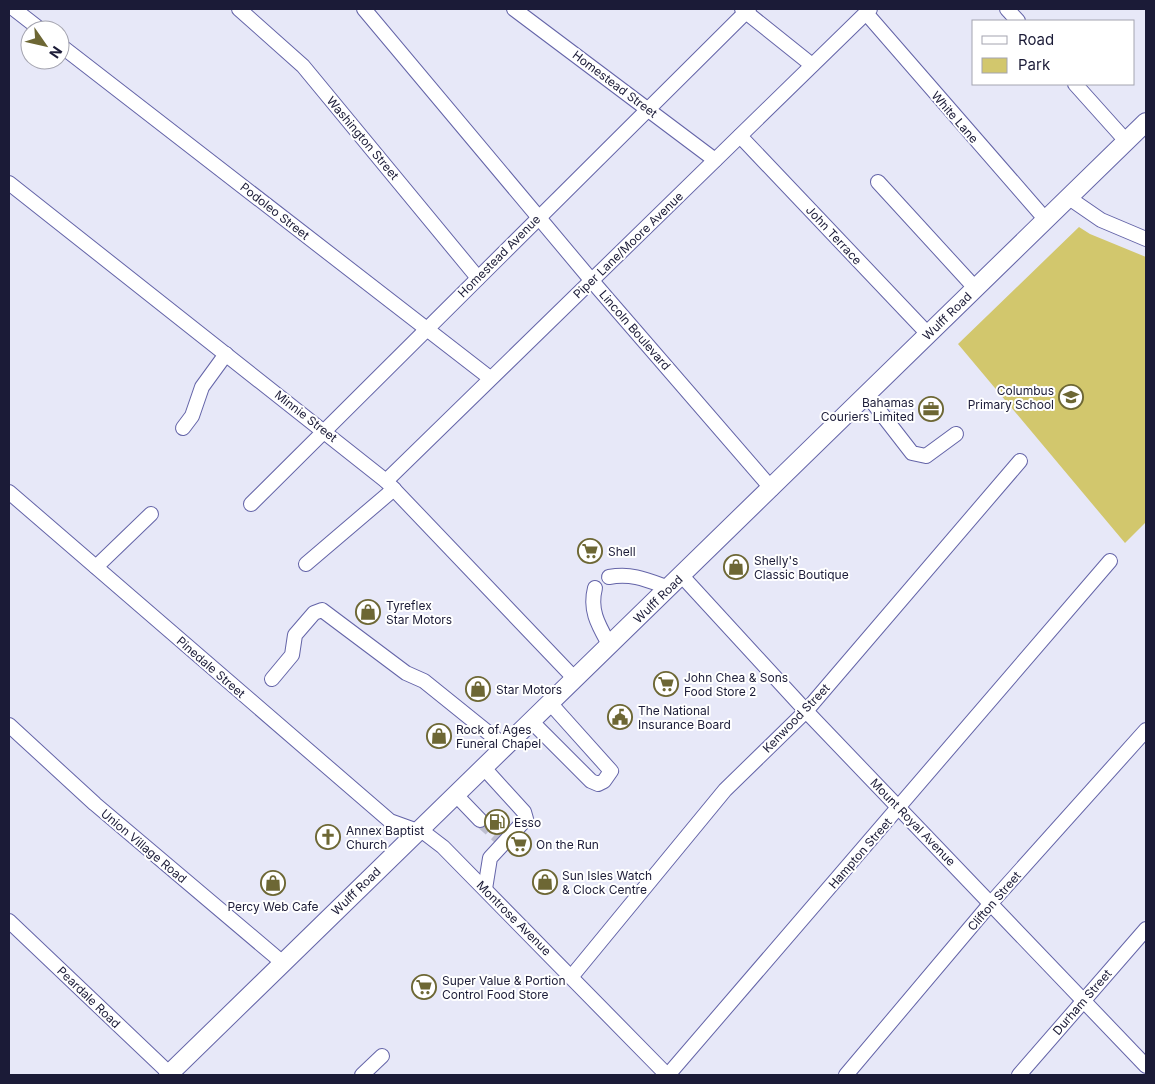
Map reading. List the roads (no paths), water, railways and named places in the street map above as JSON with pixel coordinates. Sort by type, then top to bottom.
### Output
[{"type":"main road","name":"Wulff Road","points":[[169,1074],[772,489],[1146,122]]},
{"type":"street","points":[[14,9],[28,20]]},
{"type":"street","name":"Washington Street","points":[[238,9],[303,66],[478,278]]},
{"type":"street","name":"Lincoln Boulevard","points":[[364,9],[592,281],[772,489]]},
{"type":"street","name":"Homestead Street","points":[[514,9],[715,160]]},
{"type":"street","points":[[1007,9],[1017,20]]},
{"type":"street","points":[[745,10],[812,65]]},
{"type":"street","name":"Homestead Avenue","points":[[251,504],[326,432],[539,216],[648,110],[745,10]]},
{"type":"street","name":"Piper Lane/Moore Avenue","points":[[306,564],[390,485],[490,378],[868,11]]},
{"type":"street","name":"White Lane","points":[[868,11],[1046,220]]},
{"type":"street","name":"Podoleo Street","points":[[70,53],[490,378]]},
{"type":"street","points":[[1076,85],[1126,142]]},
{"type":"street","name":"John Terrace","points":[[740,136],[928,334]]},
{"type":"street","points":[[878,182],[976,288]]},
{"type":"street","name":"Minnie Street","points":[[9,183],[326,432],[390,485],[575,679]]},
{"type":"street","points":[[1069,198],[1101,220],[1146,239]]},
{"type":"street","points":[[183,428],[192,416],[202,387],[226,354]]},
{"type":"street","points":[[868,395],[912,453],[926,456],[956,434]]},
{"type":"street","name":"Kenwood Street","points":[[572,976],[725,790],[806,711],[1020,461]]},
{"type":"street","name":"Pinedale Street","points":[[9,492],[390,821],[419,832]]},
{"type":"street","points":[[96,567],[152,514]]},
{"type":"street","name":"Hampton Street","points":[[668,1075],[1110,561]]},
{"type":"street","points":[[609,577],[626,574],[669,588]]},
{"type":"street","name":"Mount Royal Avenue","points":[[682,576],[806,711],[992,903],[1146,1066]]},
{"type":"street","points":[[595,588],[592,601],[595,618],[610,646]]},
{"type":"street","points":[[272,679],[292,655],[295,635],[314,613],[322,610],[406,673],[424,681],[506,747]]},
{"type":"street","points":[[532,722],[591,781],[598,784],[604,781],[611,771],[550,703]]},
{"type":"street","name":"Union Village Road","points":[[9,725],[95,804],[283,962]]},
{"type":"street","name":"Clifton Street","points":[[846,1075],[992,903],[1146,730]]},
{"type":"street","points":[[484,768],[524,812],[526,819],[501,840],[490,858],[485,889]]},
{"type":"street","points":[[456,795],[480,820]]},
{"type":"street","name":"Montrose Avenue","points":[[419,832],[426,834],[443,847],[668,1075]]},
{"type":"street","name":"Peardale Road","points":[[9,921],[169,1074]]},
{"type":"street","name":"Durham Street","points":[[1019,1075],[1146,930]]},
{"type":"street","points":[[362,1075],[382,1056]]},
{"type":"tunnel","points":[[480,820],[500,838]]},
{"type":"place","name":"Columbus Primary School","points":[[1071,397]]},
{"type":"place","name":"Bahamas Couriers Limited","points":[[931,409]]},
{"type":"place","name":"Shell","points":[[590,551]]},
{"type":"place","name":"Shelly's Classic Boutique","points":[[736,567]]},
{"type":"place","name":"Tyreflex Star Motors","points":[[368,612]]},
{"type":"place","name":"John Chea & Sons Food Store 2","points":[[666,684]]},
{"type":"place","name":"Star Motors","points":[[478,689]]},
{"type":"place","name":"The National Insurance Board","points":[[620,717]]},
{"type":"place","name":"Rock of Ages Funeral Chapel","points":[[439,736]]},
{"type":"place","name":"Esso","points":[[497,822]]},
{"type":"place","name":"Annex Baptist Church","points":[[328,837]]},
{"type":"place","name":"On the Run","points":[[519,844]]},
{"type":"place","name":"Sun Isles Watch & Clock Centre","points":[[545,882]]},
{"type":"place","name":"Percy Web Cafe","points":[[273,883]]},
{"type":"place","name":"Super Value & Portion Control Food Store","points":[[424,987]]}]
